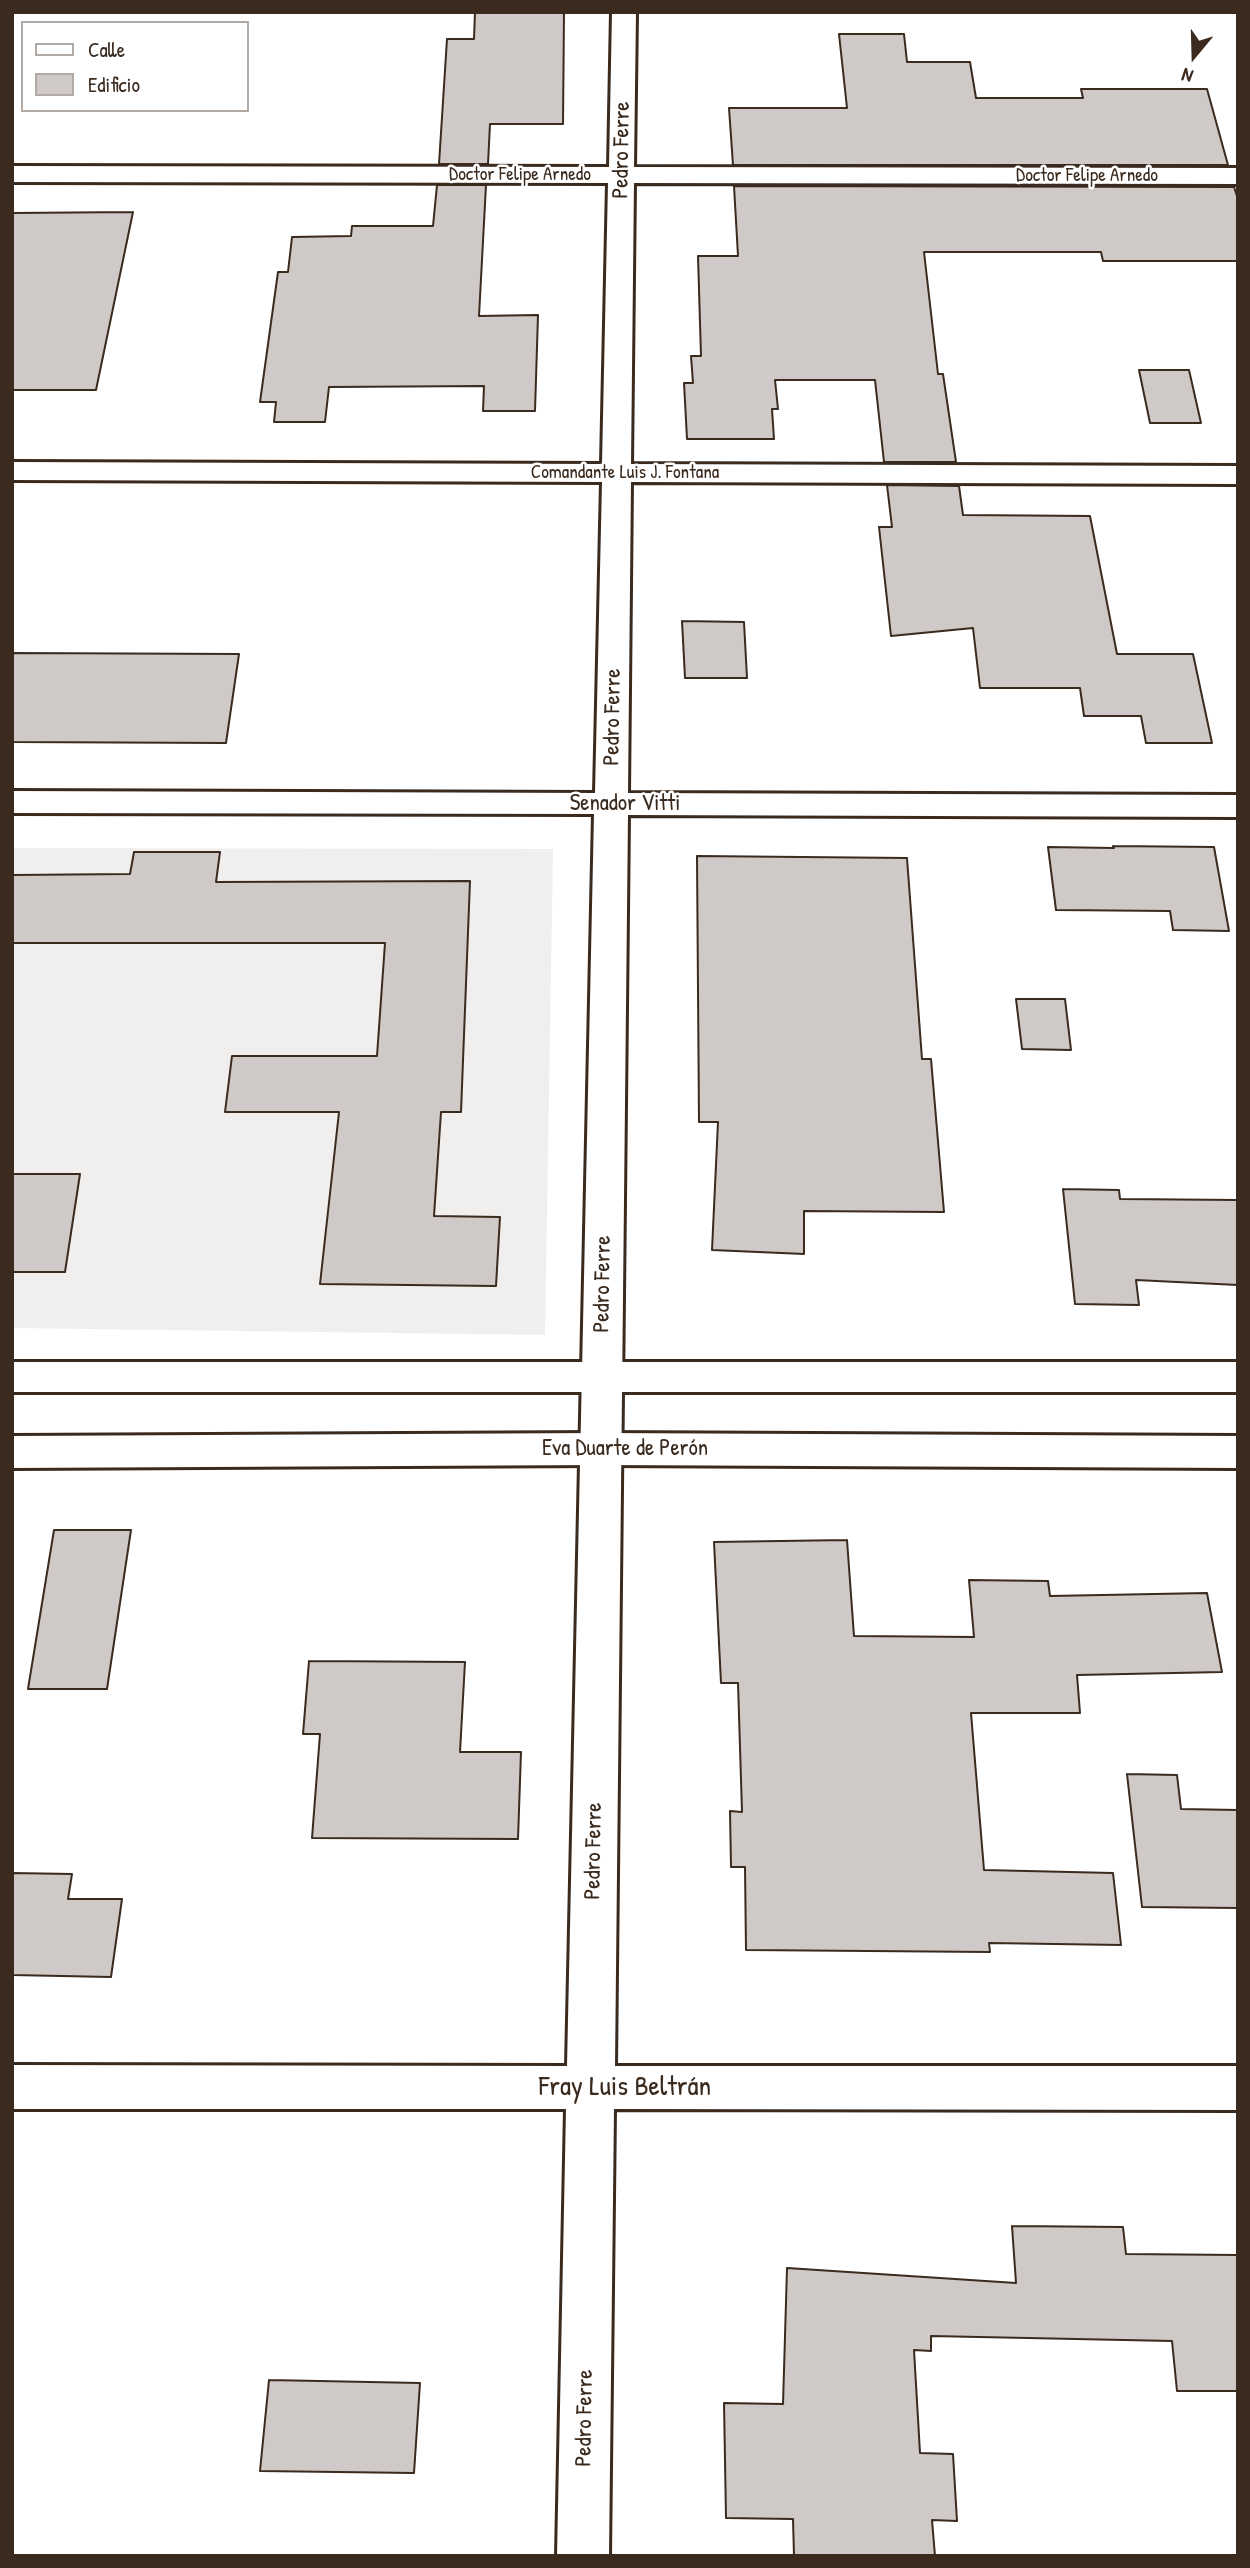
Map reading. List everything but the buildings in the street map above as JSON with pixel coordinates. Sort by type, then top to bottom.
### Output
[{"type":"street","name":"Pedro Ferre","points":[[583,2556],[624,12]]},
{"type":"street","name":"Doctor Felipe Arnedo","points":[[12,174],[1238,177]]},
{"type":"street","name":"Comandante Luis J. Fontana","points":[[12,471],[1238,475]]},
{"type":"street","name":"Senador Vitti","points":[[12,802],[1238,806]]},
{"type":"street","points":[[12,1377],[1238,1377]]},
{"type":"street","name":"Eva Duarte de Perón","points":[[12,1452],[600,1449],[1238,1452]]},
{"type":"street","name":"Fray Luis Beltrán","points":[[12,2087],[1238,2088]]},
{"type":"shaded area","points":[[12,848],[553,849],[545,1335],[12,1328]]}]
